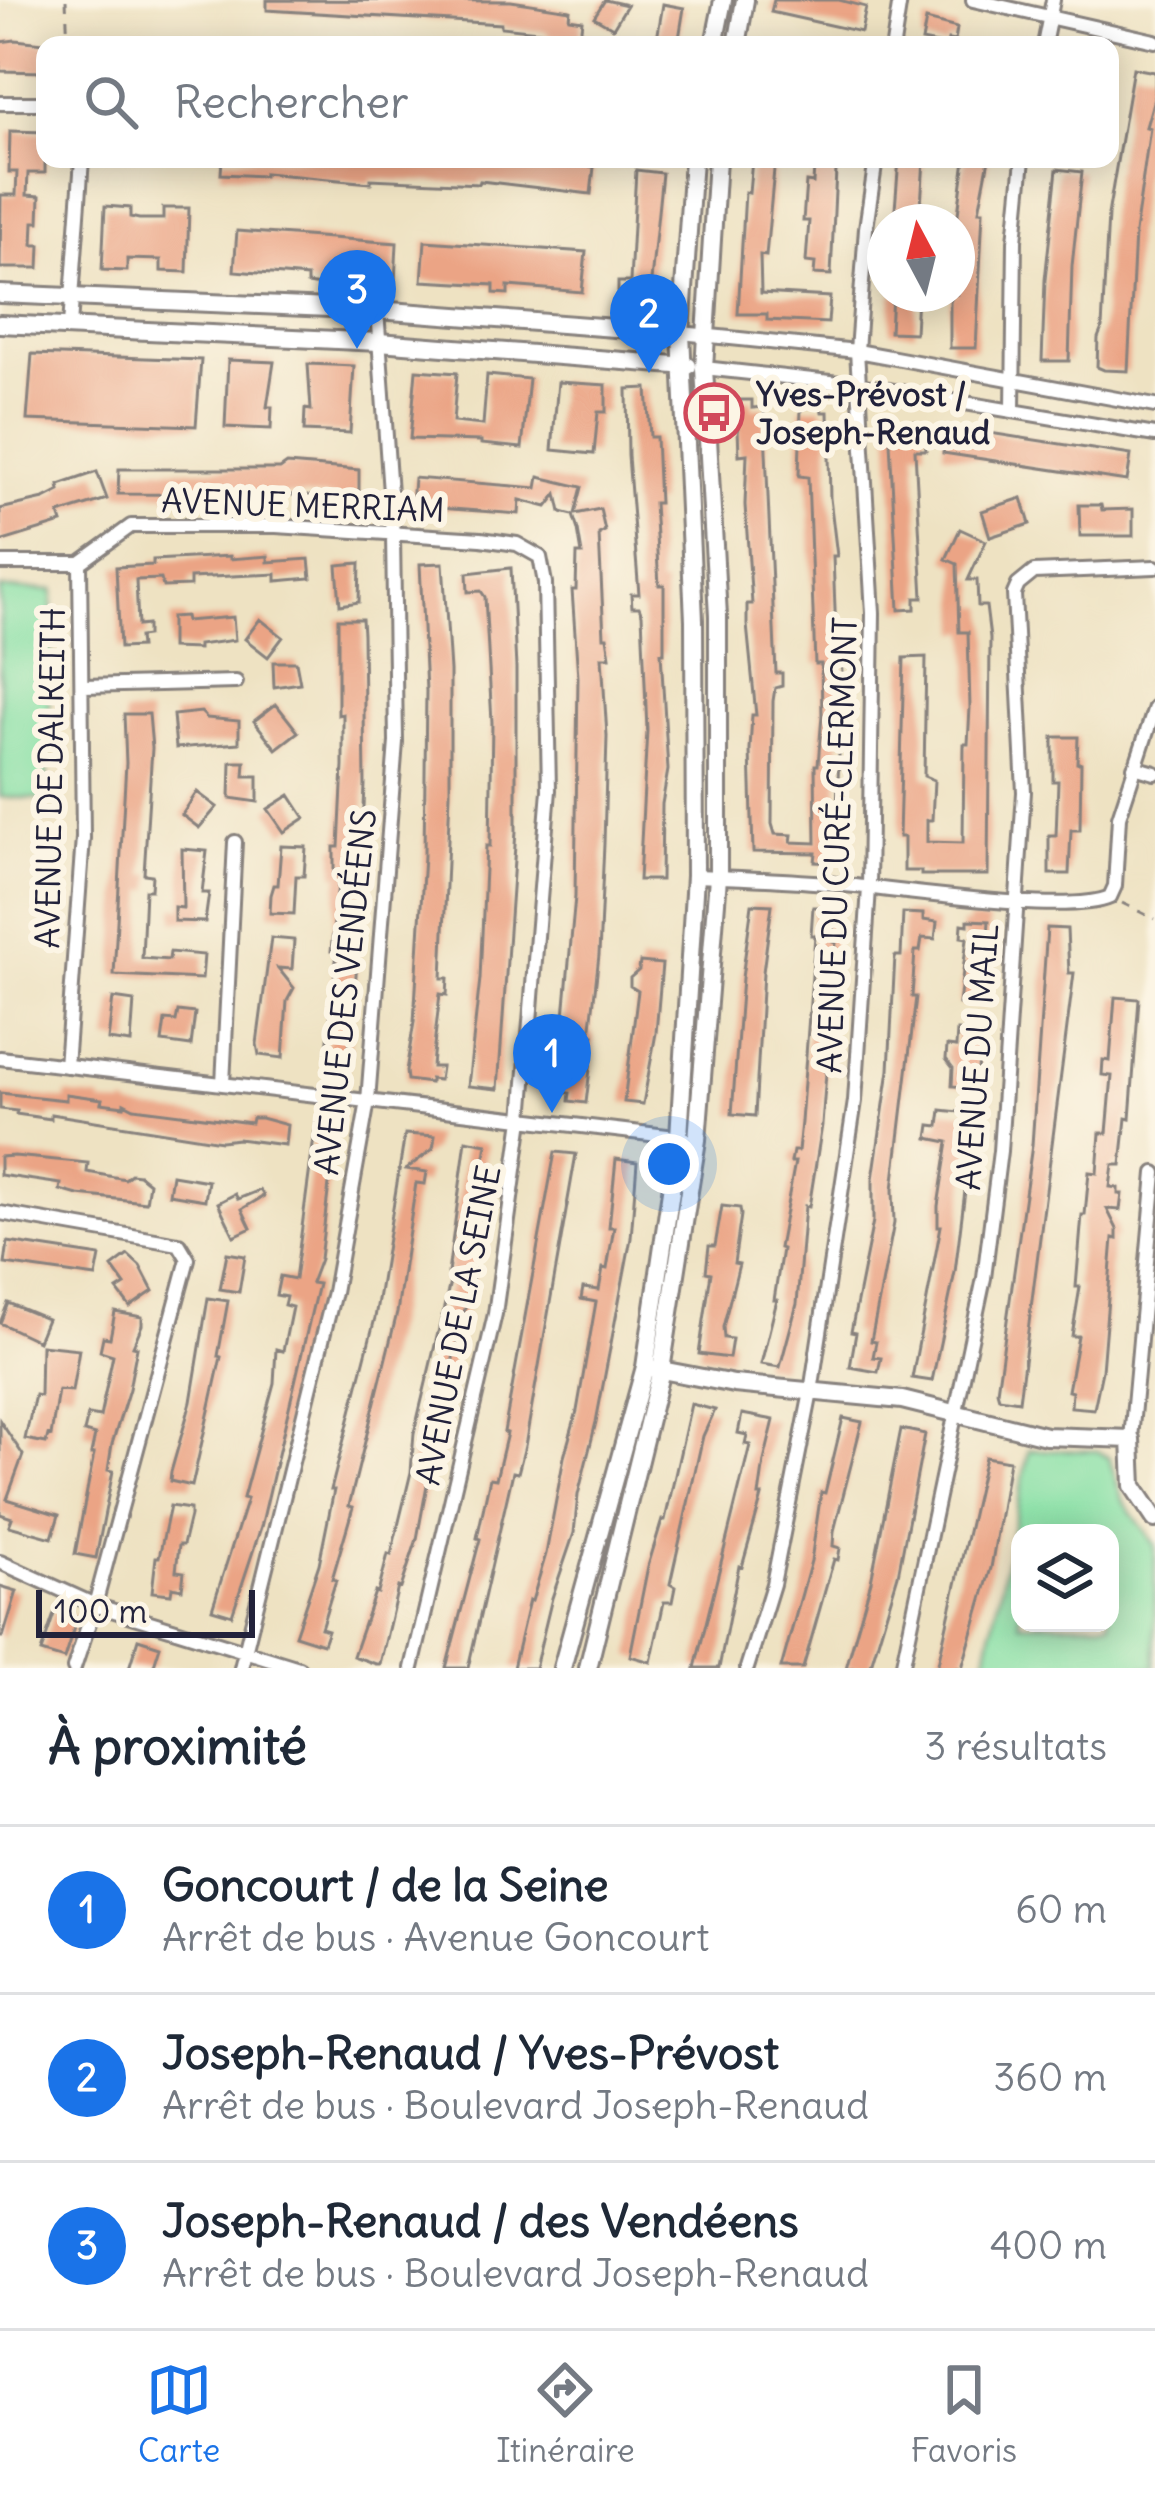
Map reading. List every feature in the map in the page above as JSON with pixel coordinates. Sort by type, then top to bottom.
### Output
[{"type":"street","points":[[716,36],[723,0]]},
{"type":"street","points":[[738,36],[745,0]]},
{"type":"street","points":[[894,36],[900,0]]},
{"type":"street","points":[[973,0],[1155,40]]},
{"type":"street","points":[[1046,36],[1053,0]]},
{"type":"street","points":[[0,103],[36,103]]},
{"type":"street","points":[[70,326],[81,168]]},
{"type":"street","points":[[688,1139],[695,876],[694,626],[681,333],[692,168]]},
{"type":"street","points":[[588,1668],[653,1369],[688,1139],[718,877],[718,625],[704,368],[716,168]]},
{"type":"street","name":"AVENUE DU CURÉ-CLERMONT","points":[[747,1668],[773,1583],[811,1392],[855,1101],[869,887],[873,613],[857,351],[875,168]]},
{"type":"street","points":[[1012,409],[1021,168]]},
{"type":"street","points":[[0,294],[377,310],[704,335],[857,351],[1155,406]]},
{"type":"street","name":"AVENUE DES VENDÉENS","points":[[241,1668],[334,1292],[368,1101],[396,742],[393,535],[377,310]]},
{"type":"street","points":[[0,324],[379,342],[704,368],[858,385],[1155,435]]},
{"type":"street","name":"AVENUE MERRIAM","points":[[80,563],[130,526],[276,526],[517,544],[540,557]]},
{"type":"street","name":"AVENUE DE LA SEINE","points":[[412,1668],[494,1313],[522,1119],[549,790],[545,583],[540,557]]},
{"type":"street","points":[[0,563],[80,563]]},
{"type":"street","name":"AVENUE DE DALKEITH","points":[[66,1066],[83,838],[80,563]]},
{"type":"street","name":"AVENUE DU MAIL","points":[[902,1668],[984,1278],[1000,1151],[1024,792],[1014,594],[1034,572],[1155,567]]},
{"type":"street","points":[[694,626],[718,625]]},
{"type":"street","points":[[84,686],[236,682]]},
{"type":"street","points":[[695,876],[1097,903],[1110,897],[1115,886],[1119,817],[1155,707]]},
{"type":"street","points":[[1134,767],[1155,773]]},
{"type":"street","points":[[223,1084],[235,842]]},
{"type":"street","points":[[0,1058],[688,1139]]},
{"type":"street","points":[[1155,1173],[1129,1473],[1155,1519]]},
{"type":"street","points":[[0,1213],[164,1240],[179,1244],[188,1258],[74,1668]]},
{"type":"street","points":[[1138,1351],[1155,1357]]},
{"type":"street","points":[[653,1369],[902,1400],[1046,1436],[1131,1439]]},
{"type":"street","points":[[562,1668],[653,1369]]},
{"type":"street","points":[[0,1562],[95,1605],[299,1668]]},
{"type":"path","points":[[65,0],[67,36]]},
{"type":"path","points":[[1110,897],[1155,919]]},
{"type":"green space","points":[[0,589],[53,590],[46,799],[0,797]]},
{"type":"green space","points":[[1029,1450],[1098,1451],[1109,1458],[1122,1499],[1155,1545],[1155,1668],[984,1668],[1011,1537],[1011,1632],[1119,1632],[1119,1524],[1014,1524]]},
{"type":"building","points":[[267,0],[511,1],[570,10],[569,18],[582,20],[580,36],[547,36],[548,32],[501,24],[267,10]]},
{"type":"building","points":[[605,0],[627,5],[613,28],[594,17]]},
{"type":"building","points":[[774,0],[839,0],[866,7],[861,32],[771,12]]},
{"type":"building","points":[[663,4],[684,8],[679,36],[658,36]]},
{"type":"building","points":[[926,20],[957,28],[956,36],[923,36]]},
{"type":"building","points":[[0,42],[36,42],[36,72],[0,71]]},
{"type":"building","points":[[1133,68],[1155,72],[1135,233],[1128,371],[1097,367],[1108,215]]},
{"type":"building","points":[[10,131],[36,132],[36,168],[45,168],[45,173],[28,173],[27,195],[40,196],[33,245],[40,245],[39,268],[0,268],[1,195],[16,195],[17,172],[9,172]]},
{"type":"building","points":[[221,168],[594,168],[591,194],[480,181],[371,179],[371,183],[221,174]]},
{"type":"building","points":[[751,168],[774,168],[766,256],[760,255],[761,293],[830,297],[828,323],[738,314],[745,192],[749,193]]},
{"type":"building","points":[[814,168],[836,170],[831,275],[814,274],[815,263],[806,262],[806,182],[813,183]]},
{"type":"building","points":[[898,168],[923,168],[921,204],[895,204]]},
{"type":"building","points":[[964,168],[987,168],[979,211],[983,211],[976,348],[950,348],[950,312],[975,312],[975,204],[959,204]]},
{"type":"building","points":[[1057,169],[1082,172],[1069,361],[1042,361],[1045,280]]},
{"type":"building","points":[[636,170],[662,173],[653,303],[618,300],[618,282],[630,282]]},
{"type":"building","points":[[105,206],[130,208],[130,217],[139,219],[163,219],[163,208],[189,208],[187,272],[161,271],[161,260],[127,259],[127,271],[102,270]]},
{"type":"building","points":[[237,231],[397,243],[395,283],[322,278],[321,286],[307,284],[307,277],[234,271]]},
{"type":"building","points":[[425,241],[586,252],[582,292],[508,286],[508,294],[494,293],[494,285],[422,281]]},
{"type":"building","points":[[891,312],[916,312],[915,333],[890,332]]},
{"type":"building","points":[[32,354],[201,360],[196,426],[27,420]]},
{"type":"building","points":[[228,360],[274,362],[267,407],[272,407],[271,429],[225,427]]},
{"type":"building","points":[[308,364],[354,366],[350,433],[304,431],[305,409],[311,410]]},
{"type":"building","points":[[416,370],[457,373],[453,422],[483,425],[487,375],[529,379],[522,448],[481,441],[410,439]]},
{"type":"building","points":[[558,382],[606,385],[606,412],[598,412],[594,454],[552,450]]},
{"type":"building","points":[[647,388],[650,437],[656,437],[659,585],[664,585],[661,653],[668,770],[662,804],[661,880],[639,880],[647,730],[642,614],[639,607],[632,607],[631,594],[639,594],[627,389]]},
{"type":"building","points":[[737,400],[752,400],[752,408],[764,407],[776,673],[782,673],[782,686],[775,688],[773,701],[772,824],[775,834],[792,835],[791,842],[816,843],[815,765],[822,715],[821,664],[815,664],[808,477],[799,476],[801,408],[821,407],[828,412],[837,556],[833,556],[836,636],[840,636],[842,674],[835,863],[815,862],[816,853],[753,852],[750,750],[752,715],[756,715],[747,625],[747,604],[752,604],[745,505],[747,454],[739,455]]},
{"type":"building","points":[[916,421],[916,426],[924,425],[926,450],[915,450],[923,598],[915,598],[915,609],[899,610],[889,423]]},
{"type":"building","points":[[945,426],[1131,455],[1127,481],[943,453]]},
{"type":"building","points":[[287,464],[359,470],[359,503],[290,495],[118,494],[119,469],[280,469]]},
{"type":"building","points":[[97,472],[107,499],[59,514],[62,523],[0,542],[0,509],[44,499],[60,491],[59,485]]},
{"type":"building","points":[[539,477],[582,487],[575,514],[600,509],[605,531],[599,534],[604,637],[610,657],[602,657],[607,736],[604,844],[586,1103],[569,1101],[570,1093],[557,1092],[575,897],[578,677],[572,590],[576,590],[577,554],[582,554],[578,530],[573,515],[561,512],[557,494],[547,507],[520,500],[519,514],[412,506],[414,478],[537,488]]},
{"type":"building","points":[[1022,498],[1030,524],[990,537],[982,511]]},
{"type":"building","points":[[1079,505],[1133,509],[1133,536],[1080,536]]},
{"type":"building","points":[[960,529],[986,541],[968,580],[977,580],[978,606],[986,606],[990,638],[988,875],[921,875],[921,871],[904,871],[904,837],[899,837],[904,658],[926,657],[924,776],[934,780],[927,842],[963,843],[964,744],[968,744],[970,708],[968,632],[959,632],[957,564],[946,559]]},
{"type":"building","points":[[268,556],[268,562],[309,559],[311,578],[276,581],[276,574],[190,578],[190,586],[163,587],[161,579],[136,580],[138,626],[147,625],[147,636],[139,637],[140,647],[120,648],[116,567]]},
{"type":"building","points":[[360,563],[359,602],[340,605],[337,565]]},
{"type":"building","points":[[443,563],[450,671],[450,793],[442,978],[448,978],[447,995],[440,994],[433,1055],[432,1067],[441,1067],[439,1080],[430,1079],[430,1083],[407,1080],[406,1071],[414,1022],[424,856],[426,691],[420,564]]},
{"type":"building","points":[[511,568],[516,831],[498,1089],[468,1086],[480,979],[486,846],[490,846],[492,722],[485,597],[481,591],[468,592],[467,573]]},
{"type":"building","points":[[185,616],[186,621],[233,617],[235,640],[198,645],[198,649],[171,648],[171,617]]},
{"type":"building","points":[[260,619],[283,637],[268,657],[245,639]]},
{"type":"building","points":[[338,619],[362,619],[363,634],[365,785],[347,1072],[325,1069],[337,951],[331,951],[339,874],[334,874],[334,847],[339,847],[343,766]]},
{"type":"building","points":[[273,662],[296,662],[300,683],[274,687]]},
{"type":"building","points":[[276,704],[298,732],[276,749],[254,721]]},
{"type":"building","points":[[201,712],[207,718],[239,721],[239,743],[176,748],[173,715]]},
{"type":"building","points":[[124,714],[149,714],[152,748],[144,874],[152,875],[151,890],[145,890],[142,958],[169,960],[170,952],[204,955],[202,979],[114,975],[126,763]]},
{"type":"building","points":[[1053,737],[1078,737],[1080,830],[1071,830],[1069,874],[1049,874],[1049,836],[1056,836],[1058,781],[1053,781]]},
{"type":"building","points":[[231,762],[245,762],[244,776],[258,776],[258,802],[230,798]]},
{"type":"building","points":[[197,792],[217,807],[199,828],[182,815]]},
{"type":"building","points":[[290,795],[305,818],[284,832],[268,809]]},
{"type":"building","points":[[281,846],[306,847],[304,876],[296,876],[294,914],[270,913]]},
{"type":"building","points":[[182,849],[207,851],[202,893],[209,893],[205,922],[174,921],[174,907],[183,908]]},
{"type":"building","points":[[752,904],[772,905],[755,1116],[732,1114]]},
{"type":"building","points":[[813,907],[834,907],[836,942],[822,1125],[809,1207],[805,1206],[797,1304],[780,1367],[761,1364],[777,1300],[779,1248],[795,1162],[791,1162],[793,1151],[798,1151],[815,935],[811,935]]},
{"type":"building","points":[[903,913],[923,914],[923,920],[937,922],[935,939],[922,938],[920,951],[915,951],[912,997],[916,997],[893,1189],[894,1223],[871,1341],[876,1342],[873,1357],[881,1358],[878,1372],[850,1367],[856,1333],[851,1332],[873,1221],[873,1179],[889,1070],[895,956],[901,956]]},
{"type":"building","points":[[968,920],[989,921],[983,1006],[959,1004],[967,938],[961,937],[962,924],[968,925]]},
{"type":"building","points":[[1047,928],[1067,929],[1069,973],[1074,973],[1019,1401],[999,1398],[997,1391],[1032,1145]]},
{"type":"building","points":[[271,938],[294,940],[292,969],[278,968],[294,988],[287,1001],[283,1058],[259,1055],[257,1044]]},
{"type":"building","points":[[640,962],[662,964],[643,1104],[624,1102],[638,991],[630,986],[630,978]]},
{"type":"building","points":[[1115,997],[1139,999],[1130,1119],[1126,1118],[1121,1165],[1113,1165],[1110,1187],[1122,1194],[1120,1210],[1107,1209],[1117,1239],[1113,1238],[1102,1371],[1094,1409],[1071,1407],[1072,1392],[1068,1391],[1078,1336],[1072,1336],[1080,1287],[1076,1287],[1082,1215],[1089,1172],[1097,1173],[1100,1133],[1107,1133],[1112,1076],[1102,1075],[1103,1060],[1110,1061]]},
{"type":"building","points":[[113,998],[134,1001],[131,1043],[108,1040]]},
{"type":"building","points":[[178,1011],[195,1013],[191,1046],[162,1042],[165,1020],[176,1021]]},
{"type":"building","points":[[957,1031],[982,1033],[976,1088],[952,1086],[947,1046],[956,1047]]},
{"type":"building","points":[[0,1093],[66,1100],[66,1094],[251,1123],[252,1118],[261,1118],[287,1125],[285,1145],[221,1141],[51,1114],[51,1119],[16,1114],[0,1109]]},
{"type":"building","points":[[941,1110],[969,1113],[968,1125],[973,1126],[955,1272],[932,1381],[912,1378],[941,1226],[938,1206],[948,1142],[928,1138],[930,1125],[939,1126]]},
{"type":"building","points":[[316,1123],[336,1126],[320,1259],[311,1283],[318,1284],[261,1527],[232,1615],[212,1609],[247,1499],[243,1498],[274,1383],[276,1349],[283,1351],[292,1307],[284,1305],[286,1297],[276,1295],[280,1276],[295,1279]]},
{"type":"building","points":[[405,1134],[435,1136],[433,1149],[406,1169],[427,1172],[425,1184],[416,1183],[397,1313],[321,1628],[328,1630],[323,1644],[295,1635],[319,1564],[331,1490],[375,1318]]},
{"type":"building","points":[[466,1140],[487,1144],[473,1275],[417,1539],[398,1587],[380,1664],[376,1664],[353,1656],[391,1555],[411,1472],[414,1433],[450,1282]]},
{"type":"building","points":[[555,1152],[576,1154],[525,1446],[518,1473],[513,1472],[468,1668],[446,1668],[480,1539],[490,1478],[496,1479],[507,1433]]},
{"type":"building","points":[[0,1157],[88,1163],[87,1172],[125,1179],[139,1175],[149,1183],[146,1202],[78,1195],[60,1190],[61,1184],[0,1175]]},
{"type":"building","points":[[616,1159],[637,1162],[631,1238],[574,1533],[535,1668],[513,1668],[546,1554],[577,1411],[596,1302],[581,1299],[583,1288],[599,1290],[603,1268],[607,1269]]},
{"type":"building","points":[[172,1175],[208,1181],[205,1200],[169,1194]]},
{"type":"building","points":[[260,1190],[264,1196],[242,1209],[251,1228],[234,1236],[218,1203]]},
{"type":"building","points":[[722,1206],[740,1208],[741,1215],[734,1263],[739,1264],[723,1327],[724,1338],[732,1339],[729,1358],[699,1354],[711,1273],[706,1272],[709,1246],[715,1246]]},
{"type":"building","points":[[8,1242],[100,1256],[96,1277],[5,1264]]},
{"type":"building","points":[[227,1253],[245,1256],[239,1292],[220,1289]]},
{"type":"building","points":[[128,1255],[153,1291],[130,1307],[117,1290],[125,1285],[112,1267]]},
{"type":"building","points":[[208,1298],[228,1301],[221,1357],[192,1486],[170,1481],[191,1402]]},
{"type":"building","points":[[8,1303],[47,1319],[38,1341],[0,1323]]},
{"type":"building","points":[[115,1312],[142,1317],[142,1325],[112,1444],[108,1470],[113,1471],[96,1558],[75,1554],[94,1454],[95,1435],[84,1432],[88,1415],[100,1417],[113,1355],[100,1351],[103,1337],[110,1338]]},
{"type":"building","points":[[41,1345],[79,1349],[72,1391],[58,1390],[46,1443],[25,1439],[35,1395],[40,1396]]},
{"type":"building","points":[[691,1404],[715,1410],[703,1436],[670,1584],[675,1587],[672,1602],[664,1602],[651,1662],[630,1656],[648,1566],[665,1520]]},
{"type":"building","points":[[742,1414],[774,1420],[762,1496],[739,1566],[719,1668],[695,1668],[750,1445],[745,1444],[747,1435],[738,1433]]},
{"type":"building","points":[[843,1418],[862,1422],[834,1531],[833,1546],[840,1548],[838,1560],[834,1559],[803,1668],[781,1668],[811,1561],[821,1492],[825,1493]]},
{"type":"building","points":[[0,1421],[23,1455],[7,1499],[59,1515],[52,1538],[9,1526],[12,1518],[0,1514]]},
{"type":"building","points":[[901,1429],[925,1434],[898,1575],[870,1668],[846,1668],[871,1581]]},
{"type":"building","points":[[985,1457],[1009,1461],[991,1568],[962,1668],[937,1668]]},
{"type":"building","points":[[170,1506],[190,1509],[176,1571],[184,1572],[182,1589],[172,1587],[171,1594],[152,1592]]},
{"type":"building","points":[[0,1586],[17,1591],[3,1637],[0,1637]]},
{"type":"building","points":[[55,1611],[77,1618],[64,1659],[41,1652]]},
{"type":"building","points":[[138,1639],[160,1646],[153,1668],[129,1668]]},
{"type":"place","name":"Joseph-Renaud / des Vendéens","points":[[357,349]]},
{"type":"place","name":"Joseph-Renaud / Yves-Prévost","points":[[649,373]]},
{"type":"place","name":"Yves-Prévost / Joseph-Renaud","points":[[714,413]]},
{"type":"place","name":"Goncourt / de la Seine","points":[[552,1113]]}]
